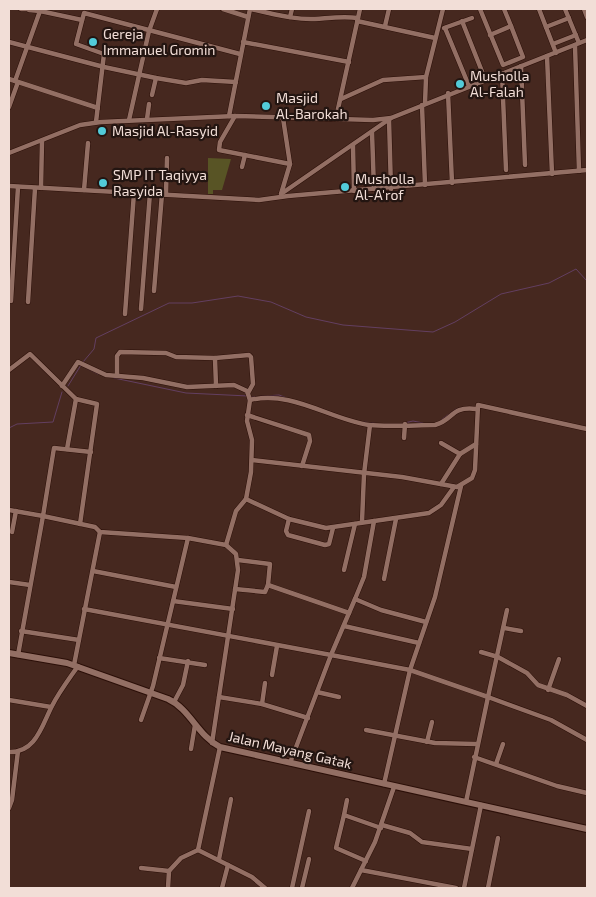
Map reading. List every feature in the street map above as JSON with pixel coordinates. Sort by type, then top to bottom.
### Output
[{"type":"street","points":[[21,9],[82,20]]},
{"type":"street","points":[[92,14],[94,9]]},
{"type":"street","points":[[130,118],[149,31],[157,9]]},
{"type":"street","points":[[223,9],[248,17]]},
{"type":"street","points":[[229,116],[250,9],[290,17],[315,19],[342,16],[435,38]]},
{"type":"street","points":[[290,17],[292,9]]},
{"type":"street","points":[[336,118],[360,9]]},
{"type":"street","points":[[385,26],[389,9]]},
{"type":"street","points":[[425,185],[424,104],[426,77],[443,9]]},
{"type":"street","points":[[480,9],[501,64],[514,62],[523,56],[504,9]]},
{"type":"street","points":[[539,9],[556,53]]},
{"type":"street","points":[[565,9],[576,35],[577,44],[579,171]]},
{"type":"street","points":[[584,9],[587,17]]},
{"type":"street","points":[[9,107],[40,11]]},
{"type":"street","points":[[96,120],[104,67],[104,53],[76,44],[84,13],[240,54]]},
{"type":"street","points":[[438,30],[472,18]]},
{"type":"street","points":[[546,28],[570,18]]},
{"type":"street","points":[[462,21],[485,79]]},
{"type":"street","points":[[490,35],[510,26]]},
{"type":"street","points":[[445,28],[469,86]]},
{"type":"street","points":[[553,44],[576,35]]},
{"type":"street","points":[[280,196],[390,118],[448,93],[587,40]]},
{"type":"street","points":[[9,42],[104,67],[156,78],[186,83],[202,80],[236,82]]},
{"type":"street","points":[[243,42],[349,62]]},
{"type":"street","points":[[547,56],[552,174]]},
{"type":"street","points":[[514,62],[518,67],[525,165]]},
{"type":"street","points":[[502,73],[506,170]]},
{"type":"street","points":[[341,99],[382,80],[426,77]]},
{"type":"street","points":[[152,95],[156,78]]},
{"type":"street","points":[[9,79],[98,108]]},
{"type":"street","points":[[448,93],[452,183]]},
{"type":"street","points":[[147,119],[149,104]]},
{"type":"street","points":[[9,153],[96,120],[229,116],[373,120],[390,118]]},
{"type":"street","points":[[235,116],[218,149],[290,164]]},
{"type":"street","points":[[280,196],[290,164],[283,118]]},
{"type":"street","points":[[390,118],[391,188]]},
{"type":"street","points":[[372,132],[374,189]]},
{"type":"street","points":[[41,188],[42,141]]},
{"type":"street","points":[[84,190],[88,143]]},
{"type":"street","points":[[353,145],[354,190]]},
{"type":"street","points":[[242,167],[245,155]]},
{"type":"street","points":[[154,291],[167,158]]},
{"type":"street","points":[[9,186],[248,200],[587,170]]},
{"type":"street","points":[[11,301],[18,187]]},
{"type":"street","points":[[28,302],[35,188]]},
{"type":"street","points":[[125,314],[134,192]]},
{"type":"street","points":[[141,309],[150,193]]},
{"type":"street","points":[[116,375],[118,353],[120,352],[166,353],[174,356],[215,358],[250,356],[253,384],[249,396],[247,416],[252,440],[252,460],[246,499],[236,511],[226,544]]},
{"type":"street","points":[[9,370],[30,354],[76,399],[94,402],[98,406],[80,524]]},
{"type":"street","points":[[215,358],[216,386]]},
{"type":"street","points":[[62,386],[77,363],[102,374],[152,379],[187,387],[237,386],[249,396],[284,399],[370,425],[439,424],[457,410],[487,406],[587,430]]},
{"type":"street","points":[[67,449],[76,399]]},
{"type":"street","points":[[384,784],[410,670],[434,599],[461,486],[474,473],[476,408]]},
{"type":"street","points":[[247,416],[285,425],[309,435],[311,440],[302,466]]},
{"type":"street","points":[[404,438],[405,424]]},
{"type":"street","points":[[362,522],[364,474],[370,425]]},
{"type":"street","points":[[441,442],[460,454]]},
{"type":"street","points":[[441,484],[460,454],[476,444]]},
{"type":"street","points":[[18,655],[53,450],[56,448],[91,452]]},
{"type":"street","points":[[252,460],[454,487],[461,486]]},
{"type":"street","points":[[246,499],[289,519],[333,528],[434,510],[454,487]]},
{"type":"street","points":[[9,510],[95,527],[100,532],[188,538],[226,544],[235,552],[238,560],[233,609],[212,743]]},
{"type":"street","points":[[12,532],[16,511]]},
{"type":"street","points":[[384,578],[396,518]]},
{"type":"street","points":[[289,519],[286,531],[288,535],[325,545],[329,544],[333,528]]},
{"type":"street","points":[[290,763],[331,655],[364,577],[374,521]]},
{"type":"street","points":[[344,570],[354,524]]},
{"type":"street","points":[[9,752],[18,752],[36,738],[43,729],[51,708],[76,666],[78,640],[100,532]]},
{"type":"street","points":[[142,720],[188,538]]},
{"type":"street","points":[[235,589],[264,592],[268,585],[270,564],[238,560]]},
{"type":"street","points":[[93,571],[176,586]]},
{"type":"street","points":[[9,582],[30,585]]},
{"type":"street","points":[[268,585],[349,613]]},
{"type":"street","points":[[355,599],[381,610],[426,622]]},
{"type":"street","points":[[173,601],[233,609]]},
{"type":"street","points":[[84,609],[410,670],[551,720],[587,740]]},
{"type":"street","points":[[466,802],[507,610]]},
{"type":"street","points":[[344,626],[419,642]]},
{"type":"street","points":[[504,628],[521,631]]},
{"type":"street","points":[[21,631],[78,640]]},
{"type":"street","points":[[272,675],[277,646]]},
{"type":"street","points":[[481,652],[498,657],[528,673],[536,684],[548,690],[568,695],[587,706]]},
{"type":"street","name":"Jalan Mayang Gatak","points":[[9,653],[76,666],[174,702],[212,743],[220,747],[587,829]]},
{"type":"street","points":[[159,658],[205,665]]},
{"type":"street","points":[[548,690],[559,659]]},
{"type":"street","points":[[174,702],[183,685],[188,661]]},
{"type":"street","points":[[262,704],[265,683]]},
{"type":"street","points":[[317,692],[339,697]]},
{"type":"street","points":[[218,697],[262,704],[308,718]]},
{"type":"street","points":[[9,700],[51,708]]},
{"type":"street","points":[[427,742],[432,722]]},
{"type":"street","points":[[191,749],[195,725]]},
{"type":"street","points":[[366,730],[427,742],[477,744]]},
{"type":"street","points":[[496,764],[503,744]]},
{"type":"street","points":[[198,850],[220,747]]},
{"type":"street","points":[[9,808],[12,800],[18,752]]},
{"type":"street","points":[[474,758],[557,786],[587,792]]},
{"type":"street","points":[[352,888],[382,827],[394,787]]},
{"type":"street","points":[[219,859],[231,799]]},
{"type":"street","points":[[347,800],[336,848],[366,861]]},
{"type":"street","points":[[464,888],[481,805]]},
{"type":"street","points":[[292,888],[309,811]]},
{"type":"street","points":[[344,815],[382,827],[410,833],[420,841],[472,849]]},
{"type":"street","points":[[488,888],[498,838]]},
{"type":"street","points":[[168,888],[169,874],[181,858],[198,850],[252,877],[265,888]]},
{"type":"street","points":[[302,888],[309,859]]},
{"type":"street","points":[[222,888],[228,865]]},
{"type":"street","points":[[141,868],[169,874]]},
{"type":"street","points":[[361,870],[456,888]]},
{"type":"shaded area","points":[[208,158],[231,159],[222,190],[213,190],[213,194],[208,194]]},
{"type":"waterway","points":[[83,362],[94,349],[96,338],[169,303],[192,303],[238,296],[271,302],[306,317],[343,325],[433,332],[455,322],[501,294],[549,283],[576,269],[587,281]]},
{"type":"waterway","points":[[68,386],[81,365]]},
{"type":"waterway","points":[[86,368],[98,374]]},
{"type":"waterway","points":[[114,378],[186,393],[248,396]]},
{"type":"waterway","points":[[9,428],[17,424],[53,422],[62,392]]},
{"type":"waterway","points":[[252,397],[279,395],[287,398]]},
{"type":"waterway","points":[[441,420],[456,409]]},
{"type":"waterway","points":[[400,424],[413,421],[423,423]]},
{"type":"waterway","points":[[363,422],[381,424]]},
{"type":"place","name":"Gereja Immanuel Gromin","points":[[93,42]]},
{"type":"place","name":"Musholla Al-Falah","points":[[460,84]]},
{"type":"place","name":"Masjid Al-Barokah","points":[[266,106]]},
{"type":"place","name":"Masjid Al-Rasyid","points":[[102,131]]},
{"type":"place","name":"SMP IT Taqiyya Rasyida","points":[[103,183]]},
{"type":"place","name":"Musholla Al-A'rof","points":[[345,187]]}]
